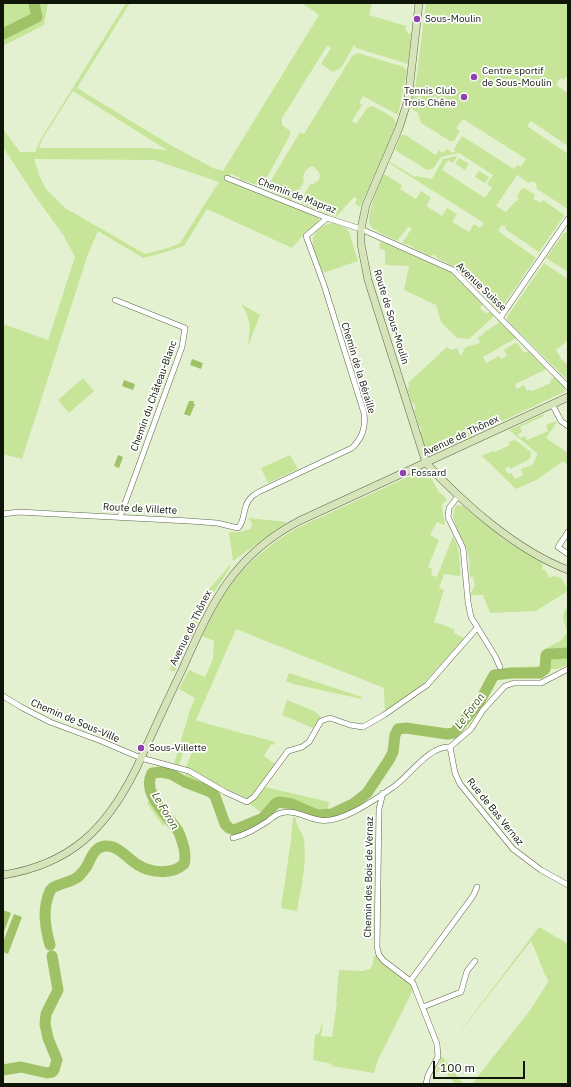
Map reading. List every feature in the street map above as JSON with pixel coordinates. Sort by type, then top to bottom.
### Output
[{"type":"main road","name":"Route de Sous-Moulin","points":[[420,3],[408,100],[399,128],[366,205],[362,229],[362,251],[368,280],[426,463],[442,480],[494,526],[532,553],[568,570]]},
{"type":"main road","name":"Avenue de Thônex","points":[[3,875],[33,868],[50,862],[68,852],[87,838],[114,808],[130,781],[212,605],[234,572],[257,550],[292,525],[358,493],[568,397]]},
{"type":"street","name":"Chemin de Mapraz","points":[[227,178],[327,218],[362,229]]},
{"type":"street","name":"Chemin de la Béraille","points":[[254,495],[348,450],[360,439],[364,428],[363,411],[324,285],[306,236],[327,218]]},
{"type":"street","points":[[500,318],[568,219]]},
{"type":"street","name":"Avenue Suisse","points":[[362,229],[453,270],[568,387]]},
{"type":"street","name":"Chemin du Château-Blanc","points":[[115,300],[185,328],[182,347],[120,512],[120,517]]},
{"type":"street","points":[[552,404],[561,421],[568,426]]},
{"type":"street","name":"Route de Villette","points":[[3,514],[21,512],[120,517],[217,523],[238,528],[242,522],[246,505],[254,495]]},
{"type":"street","points":[[459,495],[449,508],[448,517],[463,548],[468,602],[471,617],[500,667]]},
{"type":"street","points":[[568,532],[558,547],[568,554]]},
{"type":"street","name":"Chemin de Sous-Ville","points":[[3,696],[50,722],[141,758],[189,772],[247,802],[251,800],[288,751],[304,746],[309,742],[321,721],[330,718],[350,726],[363,727],[384,716],[427,685],[477,628]]},
{"type":"street","points":[[233,838],[247,834],[281,812],[295,813],[319,820],[331,821],[348,815],[397,784],[433,752],[443,747],[450,747],[470,729],[483,710],[505,686],[514,683],[541,683],[568,669]]},
{"type":"street","name":"Rue de Bas Vernaz","points":[[450,747],[455,773],[460,784],[506,843],[541,870],[568,885]]},
{"type":"street","name":"Chemin des Bois de Vernaz","points":[[383,793],[379,809],[377,947],[379,954],[384,961],[411,980]]},
{"type":"street","points":[[426,1084],[428,1075],[436,1061],[438,1053],[437,1044],[411,980],[473,896],[477,887]]},
{"type":"street","points":[[423,1007],[461,992],[467,971],[475,961]]},
{"type":"shaded area","points":[[3,3],[48,3],[44,25],[3,46]]},
{"type":"shaded area","points":[[126,3],[130,3],[77,88],[172,146],[213,168],[223,171],[319,15],[302,3],[372,3],[369,15],[406,26],[405,29],[407,33],[411,34],[408,64],[356,48],[354,45],[341,68],[333,72],[321,64],[331,48],[327,46],[282,118],[282,125],[290,131],[290,135],[264,183],[257,185],[239,179],[240,178],[232,174],[226,179],[319,219],[318,223],[304,234],[292,248],[207,209],[184,246],[143,258],[98,231],[88,254],[22,459],[3,454],[3,324],[48,340],[75,257],[64,236],[35,196],[3,147],[3,129],[20,152],[35,152],[42,137]],"holes":[[[73,91],[167,150],[146,148],[39,148],[43,138]],[[34,159],[154,160],[219,182],[180,243],[145,254],[65,208],[46,189]]]},
{"type":"shaded area","points":[[426,3],[568,3],[568,75],[564,80],[560,78],[556,85],[568,93],[568,146],[531,121],[527,126],[568,154],[568,209],[537,189],[536,183],[530,181],[529,183],[517,175],[496,206],[506,212],[519,199],[517,197],[521,189],[524,188],[535,195],[533,199],[541,203],[543,200],[564,216],[539,252],[505,229],[506,227],[502,225],[498,231],[536,258],[500,310],[488,301],[492,295],[479,286],[477,290],[454,267],[434,255],[430,256],[413,248],[412,246],[402,243],[412,228],[408,227],[397,241],[378,232],[370,225],[369,221],[371,207],[384,174],[402,185],[400,189],[416,199],[421,191],[431,198],[426,206],[442,216],[447,208],[457,214],[452,222],[469,232],[474,224],[480,228],[484,223],[389,163],[390,162],[415,177],[432,179],[443,159],[456,156],[457,157],[453,163],[448,160],[442,170],[485,198],[492,188],[487,184],[493,175],[459,153],[441,157],[433,169],[427,170],[395,150],[401,135],[405,135],[436,155],[439,150],[443,153],[447,149],[453,153],[462,136],[514,169],[518,165],[521,167],[526,159],[463,119],[456,128],[460,131],[454,141],[450,141],[421,123],[418,113],[410,108],[415,88]]},
{"type":"shaded area","points":[[358,53],[404,67],[407,72],[398,115],[363,96],[359,103],[362,105],[352,121],[356,124],[367,108],[373,106],[394,118],[396,124],[360,207],[355,204],[357,199],[354,197],[336,217],[303,204],[301,200],[310,184],[313,184],[319,180],[320,175],[317,169],[311,166],[304,172],[304,181],[295,198],[289,200],[271,191],[269,184],[300,132],[304,134],[352,56]]},
{"type":"shaded area","points":[[459,158],[469,164],[465,170],[455,164]]},
{"type":"shaded area","points":[[479,171],[489,177],[485,183],[475,177]]},
{"type":"shaded area","points":[[333,223],[346,228],[349,232],[358,261],[323,273],[314,250],[313,239],[319,229]]},
{"type":"shaded area","points":[[565,232],[568,232],[568,272],[546,258]]},
{"type":"shaded area","points":[[382,242],[449,271],[483,304],[480,308],[485,313],[490,312],[494,316],[469,339],[457,338],[441,322],[436,305],[404,290],[409,266],[385,265],[385,250],[380,249],[379,244]]},
{"type":"shaded area","points":[[544,263],[568,279],[568,340],[556,350],[562,360],[568,365],[568,381],[507,320],[507,317]]},
{"type":"shaded area","points":[[241,304],[260,315],[248,346],[249,320]]},
{"type":"shaded area","points":[[500,322],[516,338],[483,357],[486,363],[499,356],[501,359],[507,356],[504,350],[515,343],[518,344],[524,353],[528,351],[545,368],[545,370],[515,384],[517,389],[524,385],[527,391],[532,391],[551,383],[550,380],[555,377],[565,388],[564,392],[494,425],[492,421],[487,423],[487,428],[468,437],[466,433],[460,436],[462,440],[434,454],[430,454],[425,449],[420,432],[422,430],[419,426],[414,410],[416,409],[414,403],[412,403],[407,388],[410,386],[408,383],[447,347],[452,350],[457,348],[460,355],[462,355],[461,353],[464,352],[463,349],[480,343],[478,337]]},
{"type":"shaded area","points":[[192,359],[203,363],[201,369],[190,365]]},
{"type":"shaded area","points":[[83,378],[94,391],[69,413],[58,400]]},
{"type":"shaded area","points":[[124,380],[135,384],[133,390],[122,386]]},
{"type":"shaded area","points":[[189,401],[194,401],[193,403],[195,404],[190,416],[184,414]]},
{"type":"shaded area","points":[[543,414],[544,416],[520,427],[522,432],[518,434],[520,438],[525,436],[527,440],[548,431],[546,425],[556,421],[557,422],[546,438],[568,453],[568,465],[563,461],[538,479],[516,489],[482,456],[510,445],[509,442],[514,440],[517,441],[531,452],[530,458],[510,469],[509,466],[505,469],[508,474],[511,473],[515,479],[523,475],[521,469],[532,465],[538,454],[509,430]]},
{"type":"shaded area","points":[[118,455],[123,457],[119,468],[114,466]]},
{"type":"shaded area","points":[[290,455],[298,469],[268,483],[261,468]]},
{"type":"shaded area","points":[[425,471],[439,492],[447,499],[442,505],[445,522],[444,525],[437,522],[430,535],[439,540],[428,567],[432,569],[431,575],[437,577],[453,536],[460,560],[460,576],[444,574],[439,588],[444,590],[434,622],[454,629],[454,633],[464,638],[424,683],[411,695],[385,713],[384,688],[236,629],[196,720],[275,742],[274,745],[271,744],[264,756],[275,764],[250,798],[247,798],[216,784],[186,767],[192,752],[184,750],[179,765],[174,764],[195,698],[179,689],[189,670],[205,677],[213,659],[214,641],[202,636],[217,606],[242,571],[263,551],[286,534],[419,472]]},
{"type":"shaded area","points":[[457,505],[463,506],[505,540],[544,564],[541,565],[543,566],[542,569],[546,571],[549,578],[554,576],[561,578],[566,586],[568,586],[568,591],[536,611],[490,613],[483,595],[470,595],[475,585],[473,577],[470,577],[469,559],[466,549],[453,516]]},
{"type":"shaded area","points":[[248,518],[287,522],[233,561],[229,532],[239,532],[251,529],[252,523]]},
{"type":"shaded area","points":[[230,565],[231,566],[211,597],[175,671],[170,671],[171,665],[203,596]]},
{"type":"shaded area","points":[[568,608],[568,649],[550,648],[543,652],[542,667],[538,670],[502,671],[506,668],[540,666],[541,651],[562,640],[567,632],[563,617],[565,610]]},
{"type":"shaded area","points":[[568,656],[568,664],[545,673],[549,657]]},
{"type":"shaded area","points":[[289,673],[362,697],[362,699],[293,684],[286,681]]},
{"type":"shaded area","points":[[287,700],[314,711],[321,717],[313,728],[282,715]]},
{"type":"shaded area","points":[[187,772],[214,788],[213,791],[183,779]]},
{"type":"shaded area","points":[[265,787],[329,802],[327,813],[315,813],[309,811],[292,800],[283,799],[275,801],[265,810],[263,814],[250,804]]},
{"type":"shaded area","points":[[153,797],[171,821],[163,826],[147,803]]},
{"type":"shaded area","points":[[293,817],[296,818],[297,825],[304,840],[305,849],[303,876],[297,911],[281,908]]},
{"type":"shaded area","points":[[3,910],[11,913],[3,934]]},
{"type":"shaded area","points":[[14,914],[22,917],[8,954],[3,952],[3,942]]},
{"type":"shaded area","points":[[539,927],[568,944],[568,1084],[472,1084],[531,1009],[548,982],[531,941],[447,1049]]},
{"type":"shaded area","points":[[374,955],[392,971],[409,983],[413,990],[378,1060],[374,1073],[332,1066],[332,1064],[313,1060],[315,1035],[319,1033],[322,1024],[321,1036],[332,1037],[337,1003],[339,970],[362,971],[370,969],[373,964]]},
{"type":"shaded area","points":[[442,1056],[463,1084],[455,1084],[445,1072],[436,1072]]},
{"type":"waterway","points":[[3,34],[37,17],[34,3]]},
{"type":"waterway","name":"Le Foron","points":[[50,945],[45,918],[47,898],[50,891],[55,887],[79,876],[87,866],[96,850],[99,848],[103,846],[116,848],[138,865],[149,870],[161,872],[174,870],[184,864],[185,852],[179,833],[157,804],[150,789],[152,773],[161,772],[171,774],[185,782],[211,792],[215,796],[225,824],[234,830],[263,818],[275,804],[279,802],[292,804],[317,815],[332,814],[353,804],[367,793],[393,752],[395,735],[398,729],[406,728],[447,734],[454,733],[480,701],[494,675],[511,673],[540,673],[545,669],[546,656],[548,654],[568,653]]},
{"type":"waterway","name":"Le Foron","points":[[3,1070],[21,1067],[47,1073],[54,1070],[57,1060],[48,1038],[45,1024],[46,1014],[58,990],[52,956]]},
{"type":"place","name":"Sous-Moulin","points":[[417,19]]},
{"type":"place","name":"Centre sportif de Sous-Moulin","points":[[474,77]]},
{"type":"place","name":"Tennis Club Trois Chêne","points":[[464,97]]},
{"type":"place","name":"Fossard","points":[[403,473]]},
{"type":"place","name":"Sous-Villette","points":[[141,748]]}]
